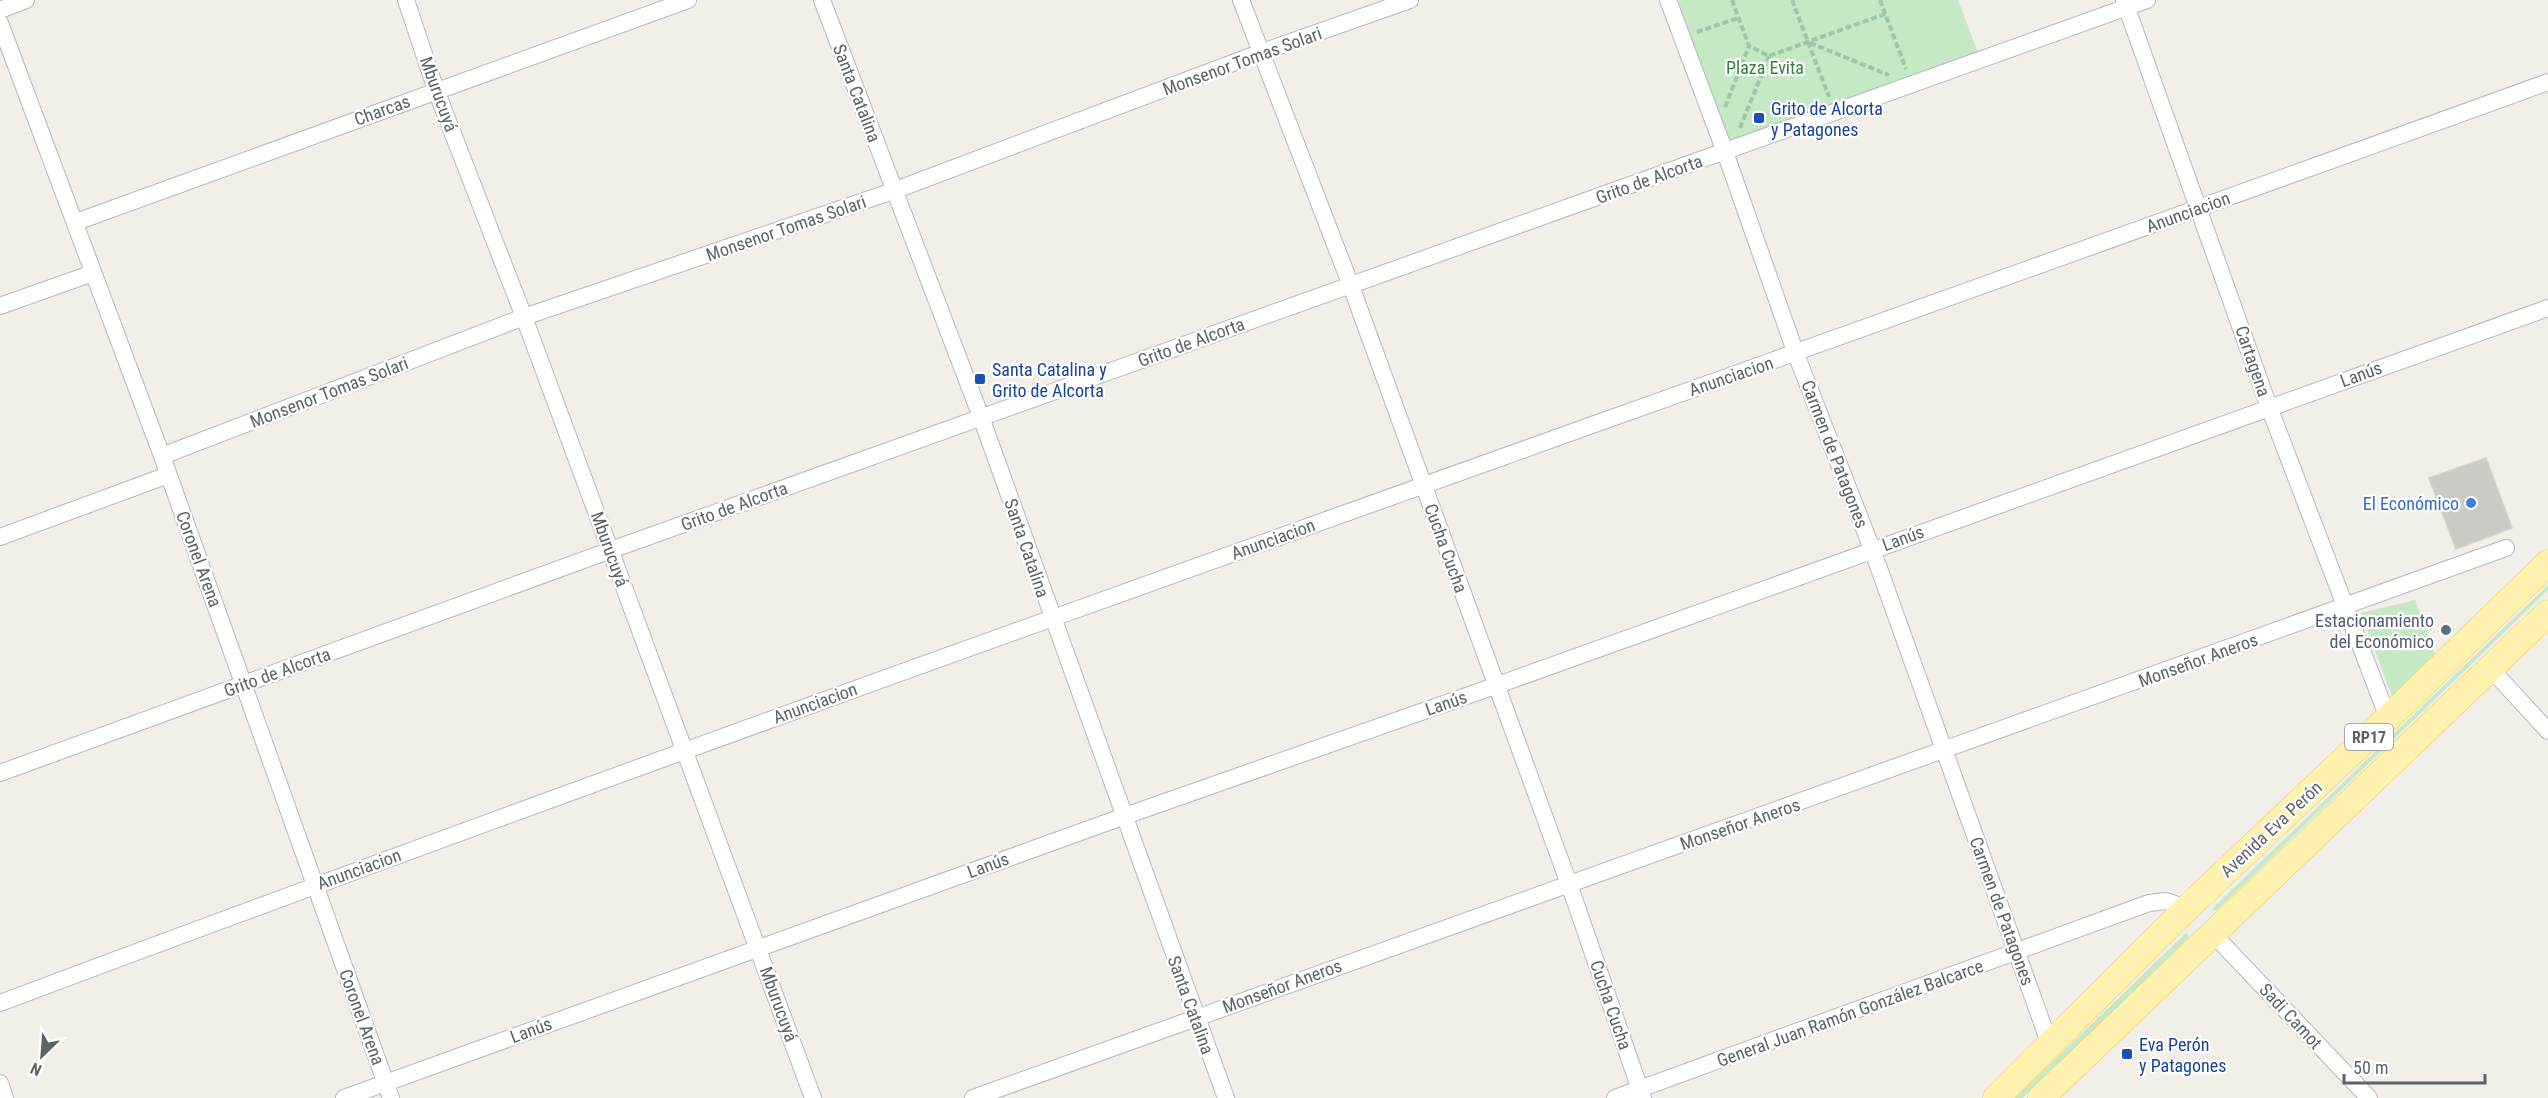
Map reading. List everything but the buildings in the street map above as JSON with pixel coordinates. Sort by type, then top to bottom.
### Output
[{"type":"main road","name":"Avenida Eva Perón","points":[[1996,1098],[2187,908],[2548,563]]},
{"type":"main road","name":"Avenida Eva Perón","points":[[2041,1098],[2548,613]]},
{"type":"street","points":[[0,10],[26,0]]},
{"type":"street","name":"Mburucuyá","points":[[406,0],[436,90],[611,550],[813,1098]]},
{"type":"street","name":"Charcas","points":[[76,222],[688,0]]},
{"type":"street","name":"Santa Catalina","points":[[822,0],[981,417],[1226,1098]]},
{"type":"street","name":"Cucha Cucha","points":[[1241,0],[1351,286],[1569,884],[1641,1094]]},
{"type":"street","name":"Monsenor Tomas Solari","points":[[162,456],[524,318],[893,191],[1262,52],[1410,0]]},
{"type":"street","name":"Carmen de Patagones","points":[[1668,0],[1716,129],[1728,151],[1796,354],[1872,549],[2050,1045]]},
{"type":"street","name":"Grito de Alcorta","points":[[0,773],[611,550],[1728,151],[2126,4],[2146,0]]},
{"type":"street","name":"Cartagena","points":[[2126,4],[2269,407],[2388,718]]},
{"type":"street","name":"Coronel Arena","points":[[0,23],[162,456],[391,1098]]},
{"type":"street","name":"Anunciacion","points":[[0,1003],[684,750],[1796,354],[2548,82]]},
{"type":"street","points":[[0,306],[93,273]]},
{"type":"street","name":"Lanús","points":[[344,1098],[1125,816],[1495,686],[2548,308]]},
{"type":"street","points":[[0,537],[168,475]]},
{"type":"street","name":"Monseñor Aneros","points":[[973,1098],[1944,752],[2506,548]]},
{"type":"street","points":[[2491,669],[2548,731]]},
{"type":"street","name":"General Juan Ramón González Balcarce","points":[[1615,1098],[1641,1094],[2149,903],[2166,901],[2187,908]]},
{"type":"street","name":"Sadi Camot","points":[[2213,933],[2369,1098]]},
{"type":"street","points":[[0,1083],[5,1098]]},
{"type":"path","points":[[1732,0],[1749,46],[1769,56],[1885,14]]},
{"type":"path","points":[[1792,0],[1835,112]]},
{"type":"path","points":[[1880,0],[1912,84]]},
{"type":"path","points":[[1682,38],[1738,18]]},
{"type":"path","points":[[1809,42],[1912,84]]},
{"type":"path","points":[[1716,129],[1749,46]]},
{"type":"path","points":[[1728,151],[1769,56]]},
{"type":"green space","name":"Plaza Evita","points":[[1668,0],[1958,0],[1980,58],[1725,152]]},
{"type":"green space","points":[[2548,585],[2548,590],[2216,911],[2212,909]]},
{"type":"green space","points":[[2415,600],[2437,660],[2392,696],[2361,613]]},
{"type":"green space","points":[[2186,933],[2189,937],[2023,1098],[2015,1098]]},
{"type":"place","name":"Grito de Alcorta y Patagones","points":[[1759,118]]},
{"type":"place","name":"Santa Catalina y Grito de Alcorta","points":[[980,379]]},
{"type":"place","name":"El Económico","points":[[2471,503]]},
{"type":"place","name":"Estacionamiento del Económico","points":[[2446,630]]},
{"type":"place","name":"Eva Perón y Patagones","points":[[2127,1054]]}]
